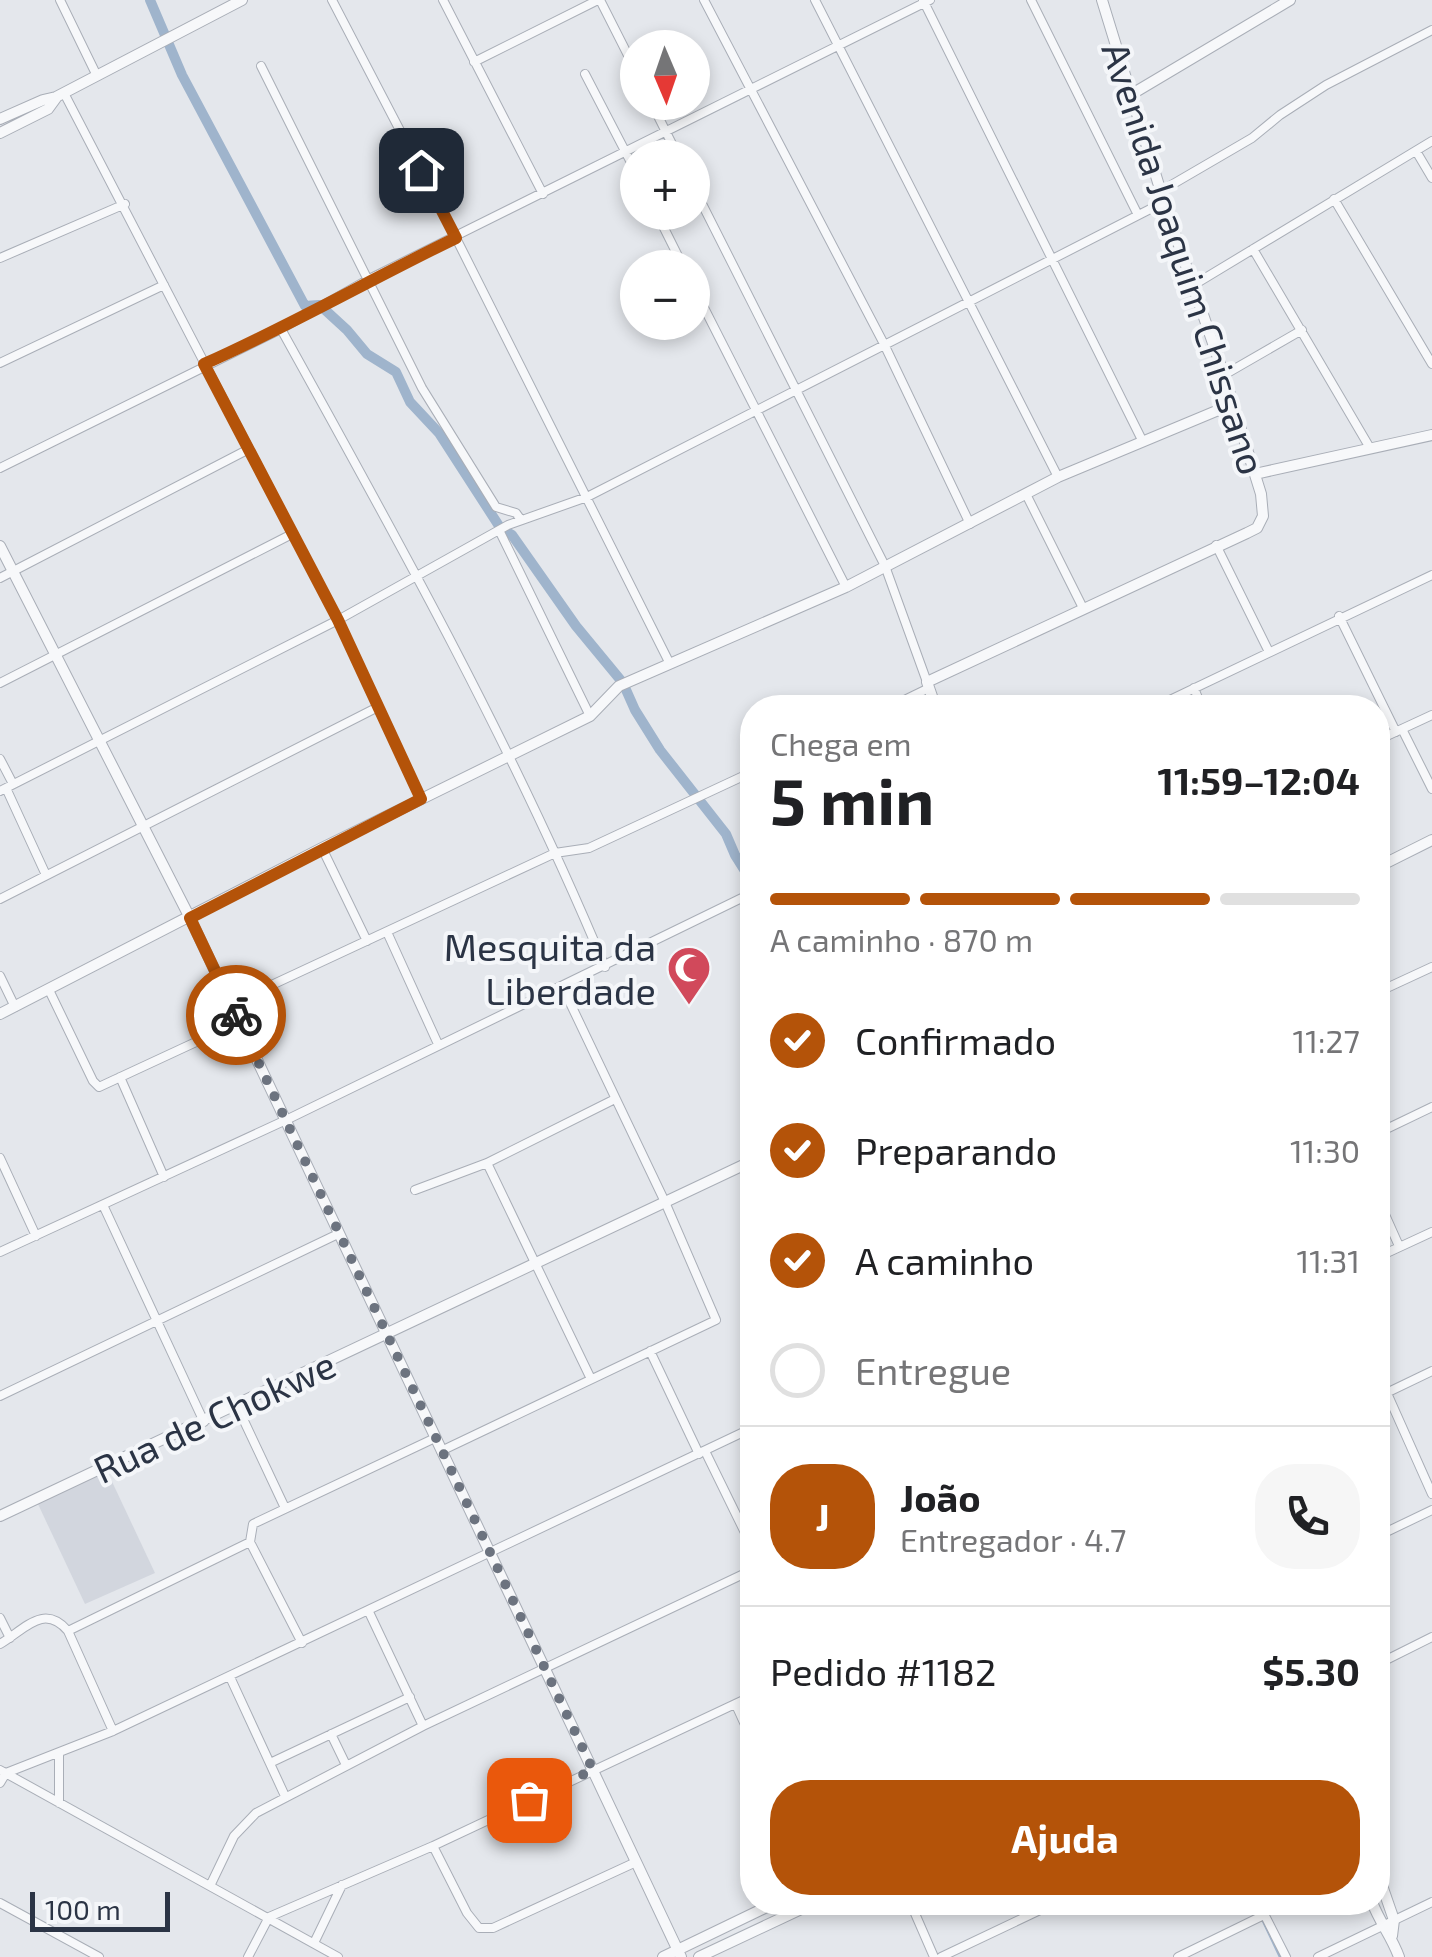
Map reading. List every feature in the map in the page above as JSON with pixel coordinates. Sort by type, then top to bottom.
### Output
[{"type":"street","points":[[60,0],[97,76]]},
{"type":"street","points":[[0,119],[60,95],[242,0]]},
{"type":"street","points":[[332,0],[668,662]]},
{"type":"street","points":[[443,0],[542,194]]},
{"type":"street","points":[[474,62],[599,0],[620,40]]},
{"type":"street","points":[[704,0],[884,344],[970,524]]},
{"type":"street","points":[[815,0],[1058,477]]},
{"type":"street","points":[[1031,0],[1138,215]]},
{"type":"street","name":"Avenida Joaquim Chissano","points":[[1102,0],[1192,286],[1234,404],[1264,516],[1257,528],[1216,546]]},
{"type":"street","points":[[1132,94],[1290,0]]},
{"type":"street","points":[[653,140],[926,1],[1144,442]]},
{"type":"street","points":[[6,788],[338,620],[499,530],[587,496],[1138,215],[1326,85],[1432,30]]},
{"type":"street","points":[[261,66],[422,388],[496,507],[516,513],[521,520]]},
{"type":"street","points":[[585,74],[620,141]]},
{"type":"street","points":[[0,133],[48,109],[60,95]]},
{"type":"street","points":[[60,95],[125,204],[247,450],[338,620],[421,799]]},
{"type":"street","points":[[659,120],[669,140]]},
{"type":"street","points":[[1192,286],[1432,141]]},
{"type":"street","points":[[1416,151],[1432,178]]},
{"type":"street","points":[[0,468],[204,364],[281,330],[369,279],[620,155]]},
{"type":"street","points":[[1334,199],[1432,364]]},
{"type":"street","points":[[0,258],[125,204]]},
{"type":"street","points":[[710,219],[885,566],[931,695]]},
{"type":"street","points":[[1253,248],[1370,448]]},
{"type":"street","points":[[0,362],[164,285]]},
{"type":"street","points":[[710,319],[846,587]]},
{"type":"street","points":[[281,330],[419,576],[509,756],[605,966]]},
{"type":"street","points":[[1224,375],[1302,330]]},
{"type":"street","points":[[0,1014],[322,848],[590,716],[619,686],[846,587],[1058,477],[1234,404]]},
{"type":"street","points":[[1255,474],[1432,435]]},
{"type":"street","points":[[0,578],[247,450]]},
{"type":"street","points":[[1026,494],[1083,608]]},
{"type":"street","points":[[499,530],[590,716]]},
{"type":"street","points":[[0,683],[292,534]]},
{"type":"street","points":[[0,546],[190,918],[679,1954]]},
{"type":"street","points":[[911,695],[1216,546],[1269,652]]},
{"type":"street","points":[[1180,695],[1432,575]]},
{"type":"street","points":[[1339,616],[1381,695]]},
{"type":"street","points":[[1194,688],[1197,695]]},
{"type":"street","points":[[0,898],[376,708]]},
{"type":"street","points":[[1390,713],[1432,789]]},
{"type":"street","points":[[1390,734],[1432,715]]},
{"type":"street","points":[[0,758],[6,788],[46,875]]},
{"type":"street","points":[[231,1004],[555,853],[589,848],[740,777]]},
{"type":"street","points":[[1390,860],[1432,840]]},
{"type":"street","points":[[322,848],[367,942]]},
{"type":"street","points":[[0,1252],[286,1120],[740,899]]},
{"type":"street","points":[[387,932],[438,1044]]},
{"type":"street","points":[[1390,986],[1432,967]]},
{"type":"street","points":[[0,976],[15,1007]]},
{"type":"street","points":[[441,1451],[716,1320],[666,1202],[562,986]]},
{"type":"street","points":[[50,990],[95,1085],[103,1086],[239,1022]]},
{"type":"street","points":[[120,1077],[164,1176]]},
{"type":"street","points":[[415,1190],[488,1164],[615,1099]]},
{"type":"street","points":[[1390,1128],[1432,1107]]},
{"type":"street","points":[[0,1158],[36,1236]]},
{"type":"street","points":[[488,1164],[591,1379]]},
{"type":"street","name":"Rua de Chokwe","points":[[0,1516],[740,1167]]},
{"type":"street","points":[[103,1205],[204,1422]]},
{"type":"street","points":[[1390,1225],[1400,1246]]},
{"type":"street","points":[[1390,1251],[1432,1232]]},
{"type":"street","points":[[0,1396],[338,1234]]},
{"type":"street","points":[[650,1351],[740,1524]]},
{"type":"street","points":[[1390,1391],[1432,1371]]},
{"type":"street","points":[[1390,1397],[1432,1494]]},
{"type":"street","points":[[237,1406],[285,1508]]},
{"type":"street","points":[[3,1771],[113,1731],[740,1434]]},
{"type":"street","points":[[302,1644],[250,1542],[253,1524],[435,1438]]},
{"type":"street","points":[[1390,1530],[1432,1510]]},
{"type":"street","points":[[68,1631],[250,1542]]},
{"type":"street","points":[[210,1886],[244,1823],[285,1796],[544,1667],[740,1576]]},
{"type":"street","points":[[368,1610],[423,1726]]},
{"type":"street","points":[[0,1644],[50,1616],[68,1631],[113,1731]]},
{"type":"street","points":[[0,1618],[10,1638]]},
{"type":"street","points":[[1390,1658],[1432,1638]]},
{"type":"street","points":[[230,1677],[285,1796]]},
{"type":"street","points":[[270,1763],[410,1697]]},
{"type":"street","points":[[248,1957],[269,1916],[433,1846],[740,1702]]},
{"type":"street","points":[[736,1704],[740,1713]]},
{"type":"street","points":[[331,1734],[346,1765]]},
{"type":"street","points":[[58,1753],[60,1803]]},
{"type":"street","points":[[0,1784],[3,1771]]},
{"type":"street","points":[[3,1771],[338,1957]]},
{"type":"street","points":[[433,1846],[479,1928],[494,1928],[636,1862]]},
{"type":"street","points":[[314,1943],[342,1885]]},
{"type":"street","points":[[1318,1957],[1432,1902]]},
{"type":"street","points":[[0,1904],[99,1957]]},
{"type":"street","points":[[1390,1908],[1394,1920],[1392,1936],[1399,1957]]},
{"type":"street","points":[[663,1957],[679,1954],[752,1915]]},
{"type":"street","points":[[699,1957],[788,1915]]},
{"type":"street","points":[[917,1915],[938,1957],[1029,1915]]},
{"type":"street","points":[[1178,1957],[1264,1915],[1286,1957]]},
{"type":"street","points":[[1377,1915],[1381,1926],[1392,1936]]},
{"type":"shaded area","points":[[107,1471],[155,1573],[85,1604],[37,1502]]},
{"type":"waterway","points":[[150,0],[182,75],[305,306],[319,305]]},
{"type":"waterway","points":[[323,308],[367,354],[396,372],[410,402],[439,433],[501,529],[512,535],[576,626],[623,683],[660,750],[726,834],[740,863]]},
{"type":"waterway","points":[[1260,1915],[1280,1957]]},
{"type":"way so far","points":[[236,1015],[593,1770],[529,1800]]},
{"type":"place","name":"Mesquita da Liberdade","points":[[689,1006]]},
{"type":"route","points":[[236,1015],[190,918],[421,799],[338,620],[204,364],[281,330],[369,279],[456,238],[421,170]]}]
